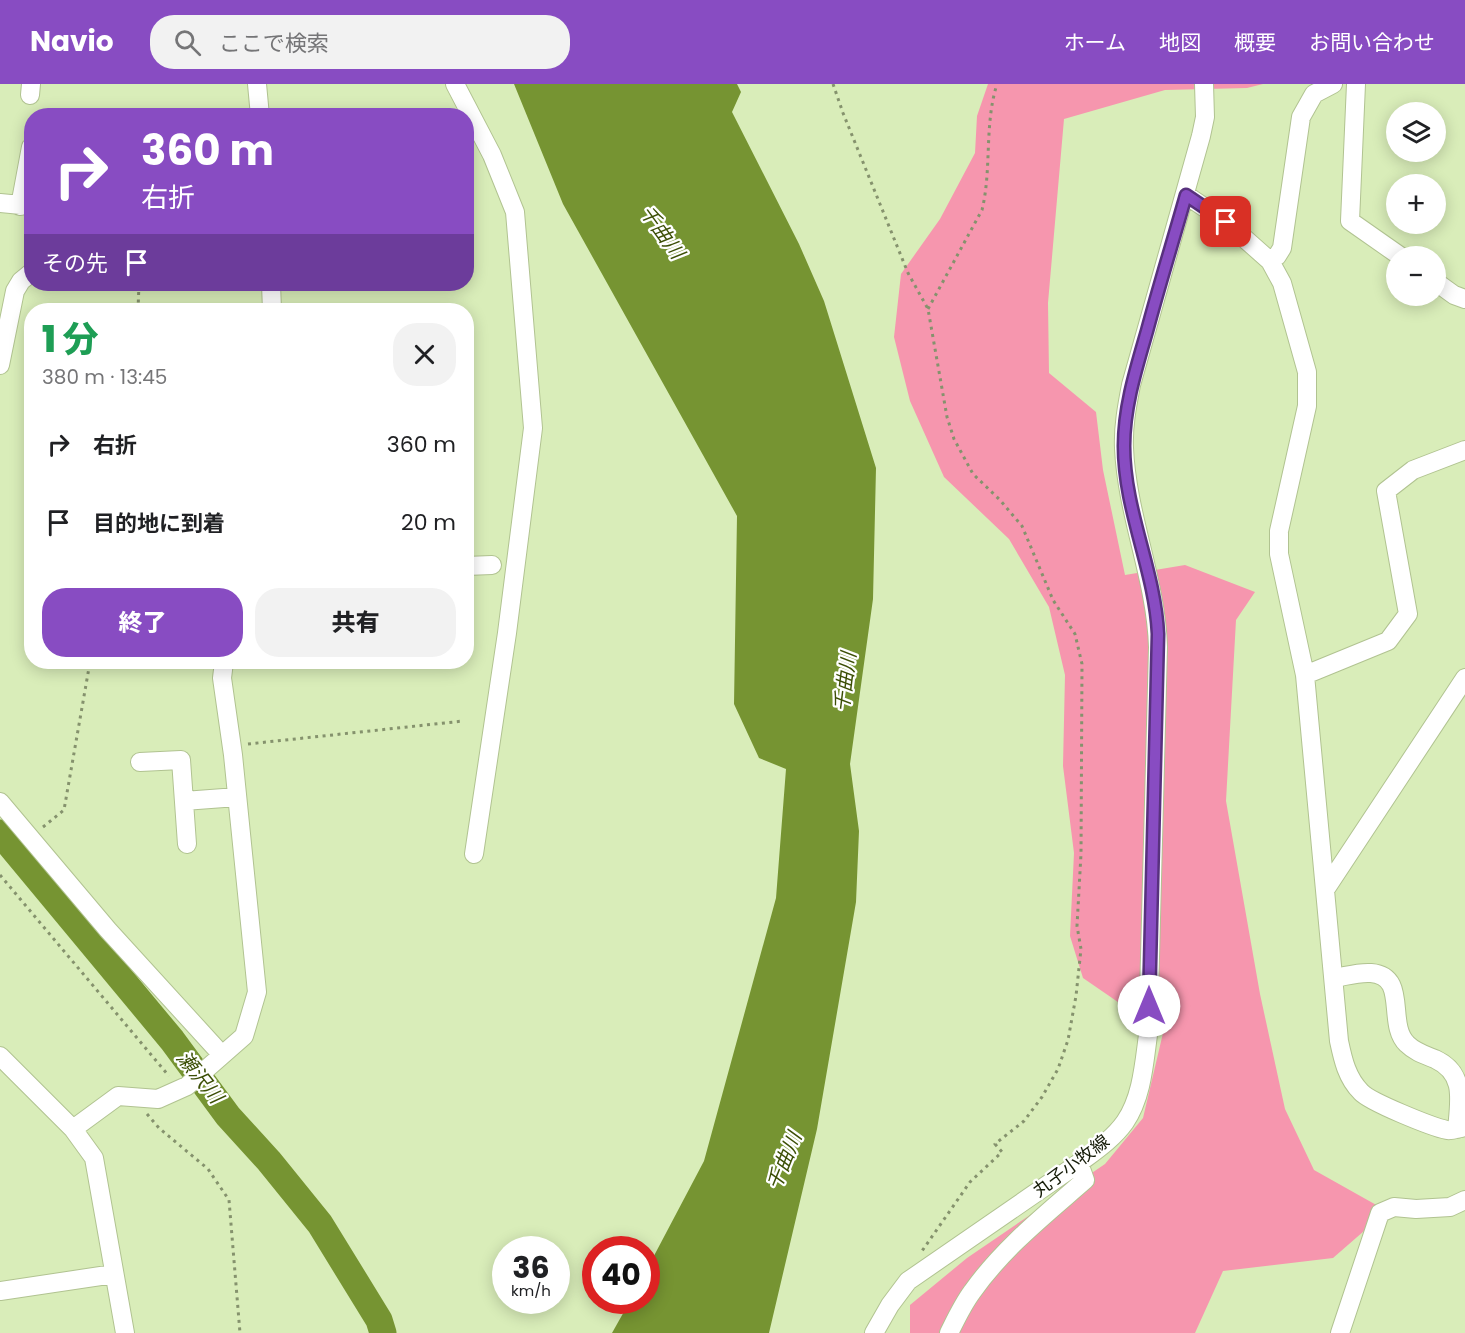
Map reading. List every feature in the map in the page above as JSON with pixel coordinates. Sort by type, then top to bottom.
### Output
[{"type":"street","points":[[257,84],[259,108]]},
{"type":"street","points":[[455,84],[468,108]]},
{"type":"street","name":"丸子小牧線","points":[[874,1333],[908,1281],[1106,1142],[1125,1122],[1139,1089],[1148,1035],[1158,629],[1154,596],[1133,512],[1124,447],[1131,385],[1186,195],[1205,117],[1204,84]]},
{"type":"street","points":[[1270,261],[1282,248],[1301,117],[1314,94],[1333,84]]},
{"type":"street","points":[[1356,84],[1350,221],[1386,246]]},
{"type":"street","points":[[474,120],[492,155],[515,212],[533,428],[507,633],[474,854]]},
{"type":"street","points":[[1186,195],[1226,222],[1270,261],[1282,283],[1307,372],[1307,406],[1278,531],[1283,578],[1305,675],[1339,1041],[1344,1064],[1351,1080],[1362,1093],[1373,1101],[1448,1130],[1461,1128],[1461,1086],[1456,1071],[1437,1059],[1421,1054],[1405,1043],[1397,1025],[1394,987],[1382,974],[1368,973],[1334,978]]},
{"type":"street","points":[[0,203],[24,206]]},
{"type":"street","points":[[0,365],[15,291],[24,279]]},
{"type":"street","points":[[1446,289],[1465,299]]},
{"type":"street","points":[[1305,675],[1388,641],[1408,614],[1386,491],[1413,470],[1465,450]]},
{"type":"street","points":[[474,566],[492,565]]},
{"type":"street","points":[[73,1130],[118,1096],[158,1099],[183,1088],[244,1036],[257,992],[222,678],[224,669]]},
{"type":"street","points":[[1325,890],[1465,678]]},
{"type":"street","points":[[140,762],[182,760],[187,844]]},
{"type":"street","points":[[184,801],[237,797]]},
{"type":"street","points":[[0,802],[217,1059]]},
{"type":"street","points":[[0,1056],[73,1130],[94,1158],[125,1333]]},
{"type":"street","points":[[949,1333],[970,1293],[993,1265],[1025,1232],[1085,1180],[1079,1163]]},
{"type":"street","points":[[1340,1333],[1380,1213],[1394,1207],[1416,1209],[1450,1207],[1465,1200]]},
{"type":"street","points":[[0,1291],[114,1274]]},
{"type":"path","points":[[833,84],[893,238],[908,273],[928,309],[947,417],[954,439],[973,474],[1000,500],[1022,526],[1053,600],[1075,634],[1082,664],[1081,854],[1077,926],[1081,949],[1068,1040],[1058,1070],[1042,1097],[1024,1121],[995,1144],[1002,1152],[970,1182],[916,1259],[923,1270]]},
{"type":"path","points":[[928,309],[982,210],[986,188],[990,118],[997,84]]},
{"type":"path","points":[[30,838],[64,810],[89,669]]},
{"type":"path","points":[[231,746],[463,721]]},
{"type":"path","points":[[0,875],[183,1088]]},
{"type":"path","points":[[144,1098],[147,1113],[153,1121],[208,1169],[229,1200],[240,1333]]},
{"type":"shaded area","points":[[988,84],[1263,84],[1247,88],[1165,90],[1064,119],[1048,303],[1049,373],[1096,412],[1103,470],[1125,575],[1185,565],[1255,592],[1236,620],[1226,801],[1260,994],[1285,1109],[1314,1170],[1387,1211],[1333,1258],[1223,1271],[1195,1333],[910,1333],[910,1305],[967,1258],[1105,1164],[1143,1118],[1163,1033],[1083,978],[1070,936],[1074,853],[1063,766],[1065,675],[1049,607],[1009,539],[944,477],[910,401],[894,337],[901,274],[940,219],[975,153],[977,116]]},
{"type":"water","name":"千曲川","points":[[514,84],[737,84],[741,92],[732,112],[799,244],[824,301],[876,468],[873,599],[850,764],[859,831],[856,902],[817,1129],[769,1333],[612,1333],[623,1314],[660,1314],[660,1244],[704,1161],[776,898],[786,769],[759,758],[734,704],[737,516],[563,204]]},
{"type":"waterway","name":"瀬沢川","points":[[0,833],[172,1040],[228,1116],[269,1161],[320,1224],[379,1320],[383,1333]]},
{"type":"route","points":[[1149,1006],[1158,634],[1154,596],[1127,479],[1124,447],[1126,417],[1131,385],[1186,195],[1226,222]]}]
